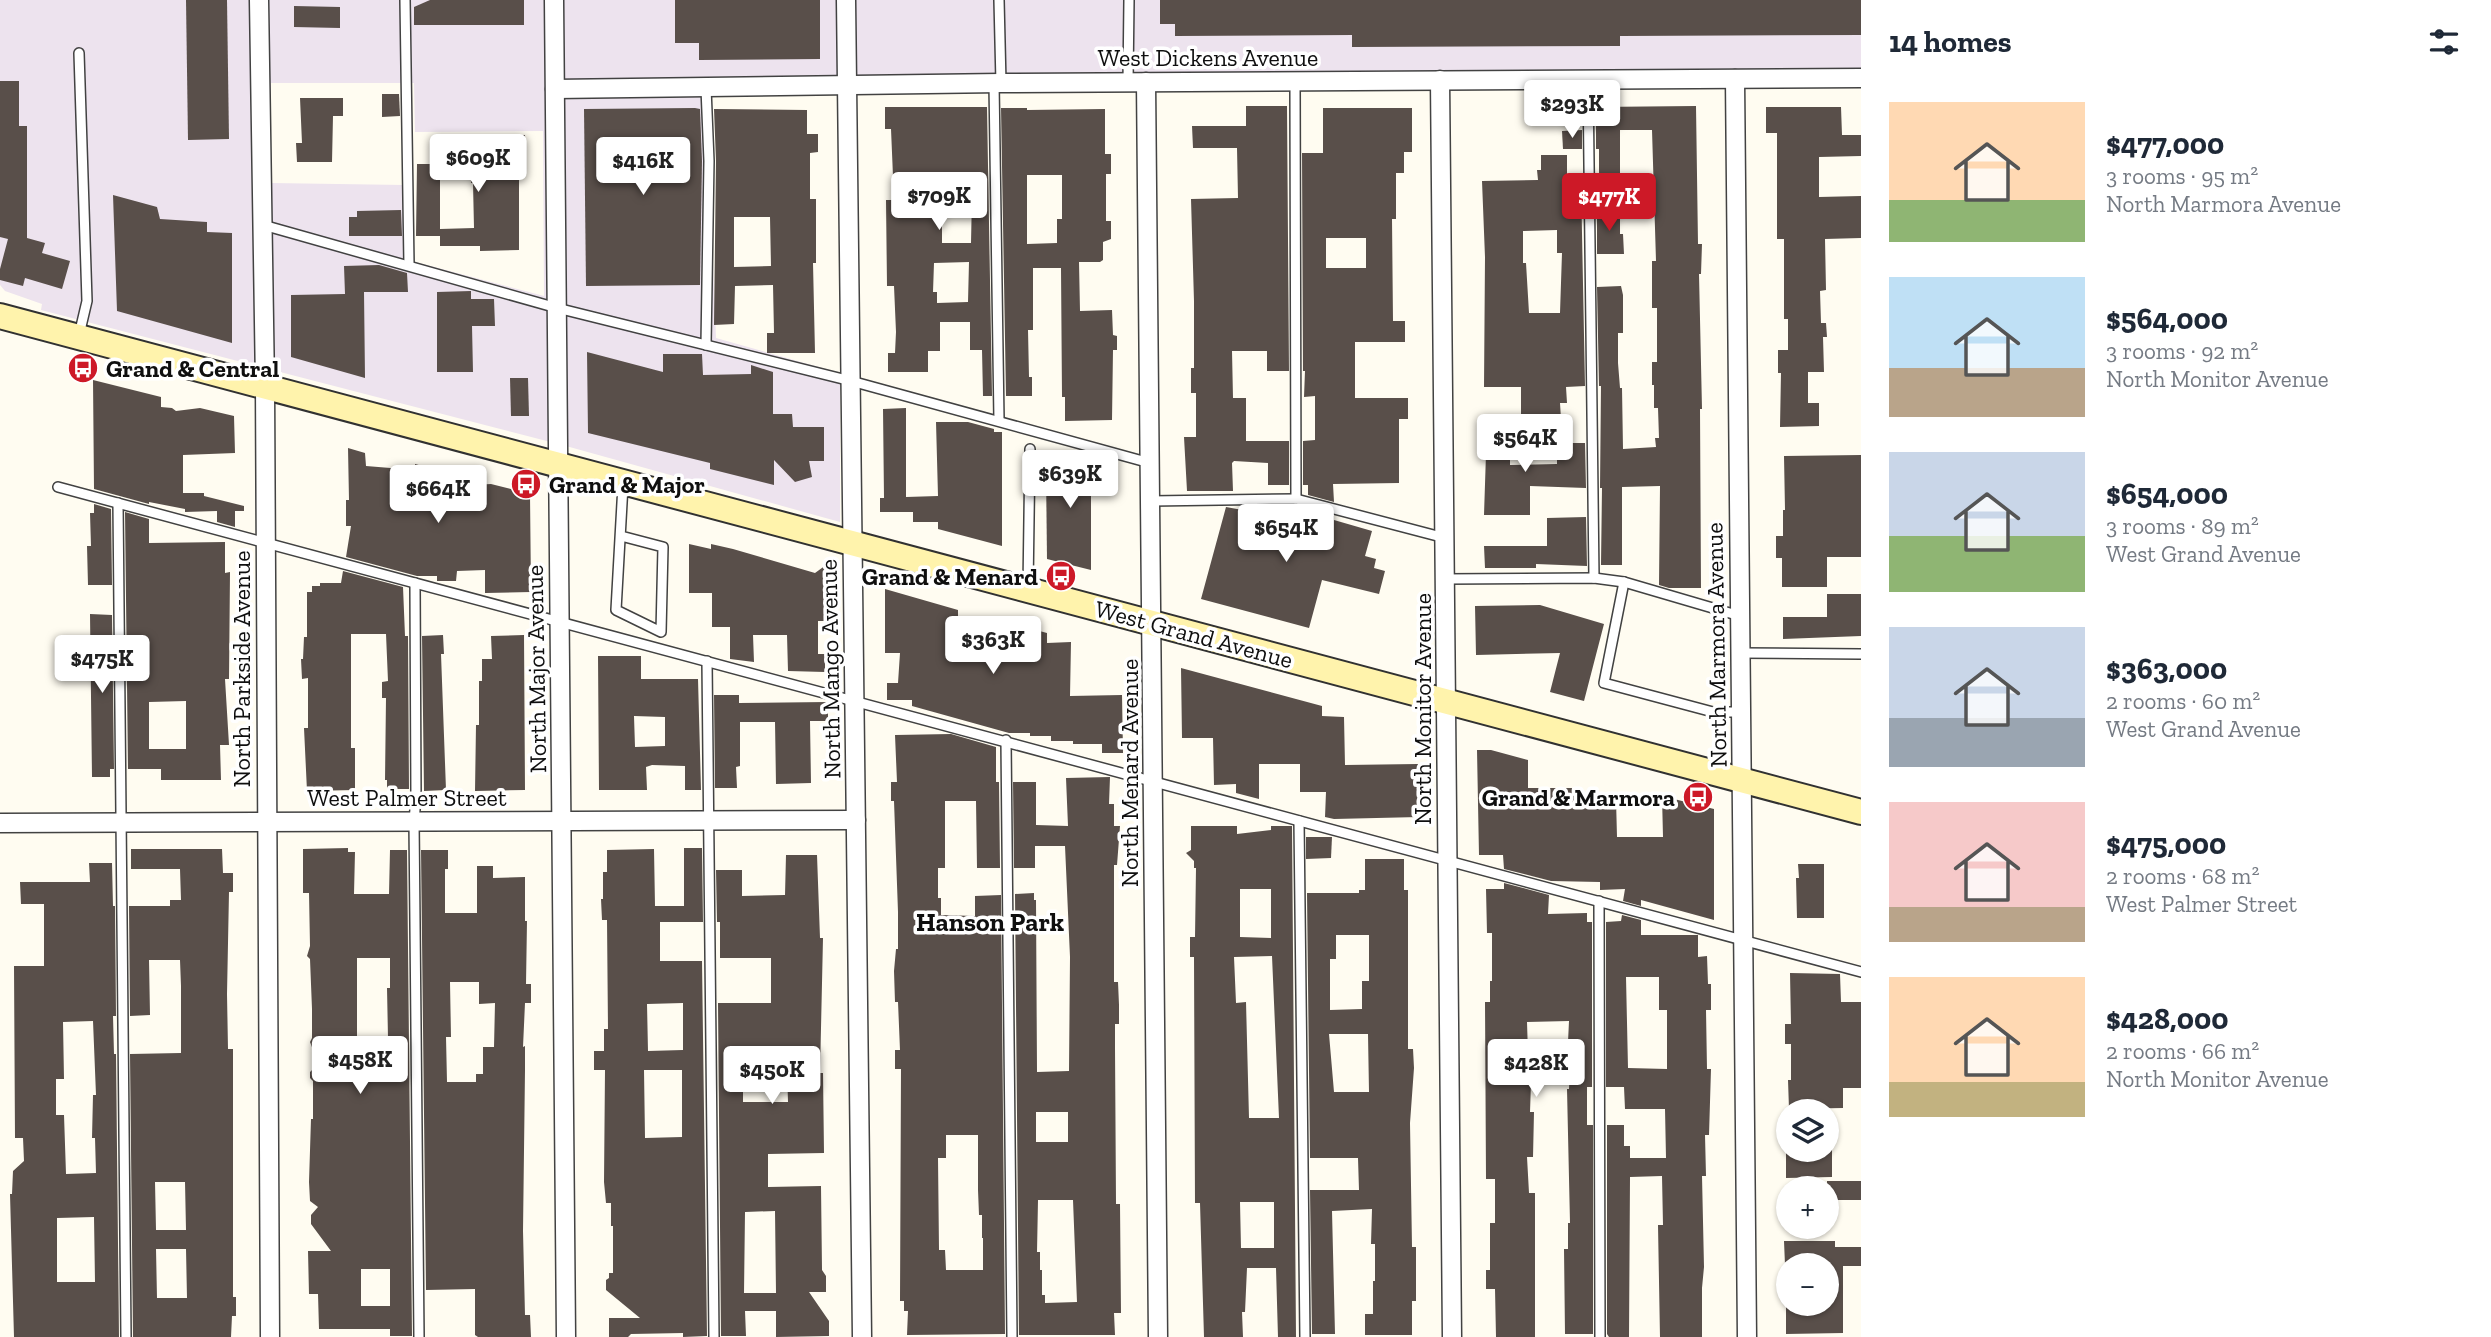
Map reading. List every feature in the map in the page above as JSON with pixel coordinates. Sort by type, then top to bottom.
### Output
[{"type":"main road","name":"West Grand Avenue","points":[[0,316],[1861,812]]},
{"type":"street","name":"North Parkside Avenue","points":[[260,0],[265,386],[270,1337]]},
{"type":"street","name":"North Major Avenue","points":[[554,0],[566,1337]]},
{"type":"street","name":"North Mango Avenue","points":[[846,0],[862,1337]]},
{"type":"street","name":"West Dickens Avenue","points":[[555,89],[997,83],[1861,78]]},
{"type":"street","name":"North Marmora Avenue","points":[[1735,79],[1747,1337]]},
{"type":"street","name":"North Monitor Avenue","points":[[1440,80],[1452,1337]]},
{"type":"street","name":"North Menard Avenue","points":[[1137,82],[1151,501],[1158,1337]]},
{"type":"street","name":"West Palmer Street","points":[[0,823],[856,820]]},
{"type":"lane","points":[[405,0],[409,265]]},
{"type":"lane","points":[[999,0],[999,420]]},
{"type":"lane","points":[[1129,0],[1137,82]]},
{"type":"lane","points":[[79,53],[87,301],[79,337]]},
{"type":"lane","points":[[1588,80],[1594,578]]},
{"type":"lane","points":[[1295,81],[1296,499]]},
{"type":"lane","points":[[706,88],[709,161],[706,345]]},
{"type":"lane","points":[[262,225],[557,308],[851,381],[1150,463]]},
{"type":"lane","points":[[1028,590],[1030,449]]},
{"type":"lane","points":[[621,536],[663,547],[661,632],[616,610],[623,482]]},
{"type":"lane","points":[[58,487],[1861,972]]},
{"type":"lane","points":[[1151,501],[1296,499],[1445,538]]},
{"type":"lane","points":[[118,503],[126,1337]]},
{"type":"lane","points":[[1445,579],[1594,578],[1624,582],[1740,616]]},
{"type":"lane","points":[[1624,582],[1604,683],[1713,712],[1741,712]]},
{"type":"lane","points":[[415,583],[414,821],[419,1337]]},
{"type":"lane","points":[[1740,653],[1861,654]]},
{"type":"lane","points":[[707,661],[714,1337]]},
{"type":"lane","points":[[1006,740],[1013,1337]]},
{"type":"lane","points":[[1299,821],[1305,1337]]},
{"type":"lane","points":[[1599,901],[1600,1337]]},
{"type":"shaded area","points":[[0,0],[1861,0],[1861,70],[706,82],[716,338],[840,373],[840,522],[566,446],[41,310],[42,304],[5,291],[0,285]],"holes":[[[271,83],[414,83],[415,132],[543,131],[544,296],[404,259],[404,185],[271,183]]]},
{"type":"building","points":[[186,0],[227,0],[229,139],[188,140]]},
{"type":"building","points":[[430,0],[524,0],[524,25],[414,25],[414,7]]},
{"type":"building","points":[[675,0],[820,0],[820,59],[699,60],[699,43],[675,43]]},
{"type":"building","points":[[1160,0],[1861,0],[1861,35],[1620,36],[1620,46],[1352,47],[1352,35],[1175,36],[1175,24],[1160,24]]},
{"type":"building","points":[[294,6],[340,7],[340,28],[294,27]]},
{"type":"building","points":[[0,81],[19,81],[19,126],[27,126],[27,238],[45,243],[42,253],[70,261],[62,289],[25,278],[23,286],[0,280],[0,269],[8,239],[0,237]]},
{"type":"building","points":[[382,94],[399,94],[400,116],[382,117]]},
{"type":"building","points":[[300,98],[343,98],[343,116],[333,116],[332,162],[297,162],[296,143],[302,143]]},
{"type":"building","points":[[1246,106],[1287,106],[1289,371],[1267,371],[1267,351],[1232,351],[1233,398],[1246,398],[1246,441],[1289,441],[1289,485],[1268,485],[1268,463],[1234,461],[1233,491],[1187,491],[1184,437],[1196,437],[1196,393],[1191,393],[1191,368],[1194,368],[1194,301],[1191,199],[1238,198],[1237,148],[1193,148],[1192,126],[1246,126]]},
{"type":"building","points":[[1696,106],[1698,244],[1702,244],[1699,274],[1702,409],[1701,588],[1669,588],[1659,585],[1660,486],[1622,487],[1622,565],[1601,565],[1601,386],[1597,287],[1621,286],[1623,295],[1623,333],[1618,333],[1618,363],[1622,388],[1623,449],[1656,447],[1655,438],[1659,438],[1658,408],[1654,408],[1652,385],[1652,362],[1657,362],[1657,308],[1652,308],[1652,261],[1656,261],[1652,130],[1620,130],[1620,178],[1599,179],[1596,107]]},
{"type":"building","points":[[885,107],[987,107],[992,396],[983,396],[982,350],[970,350],[970,322],[940,322],[940,351],[928,351],[928,372],[888,372],[888,353],[895,353],[896,332],[894,286],[887,286],[886,200],[894,200],[891,129],[885,129]],"holes":[[[942,196],[972,196],[971,243],[942,243]],[[969,262],[968,302],[937,303],[937,292],[933,292],[934,263]]]},
{"type":"building","points":[[1766,107],[1841,107],[1842,135],[1861,135],[1861,156],[1819,157],[1819,197],[1861,196],[1861,238],[1825,239],[1826,290],[1820,291],[1821,323],[1826,323],[1827,337],[1823,337],[1824,372],[1808,372],[1808,403],[1819,403],[1819,426],[1780,427],[1781,373],[1778,373],[1778,350],[1788,350],[1788,319],[1784,319],[1784,239],[1777,239],[1777,133],[1766,133]]},
{"type":"building","points":[[1001,108],[1105,109],[1105,154],[1111,154],[1111,174],[1106,174],[1106,221],[1111,221],[1111,239],[1103,242],[1103,260],[1079,262],[1080,311],[1112,310],[1113,335],[1117,336],[1117,350],[1113,350],[1112,420],[1065,421],[1065,397],[1062,397],[1061,268],[1033,268],[1033,330],[1028,330],[1032,396],[1006,396]],"holes":[[[1027,175],[1062,175],[1062,219],[1057,219],[1057,243],[1027,244]]]},
{"type":"building","points":[[1323,108],[1412,108],[1412,152],[1404,152],[1404,173],[1396,173],[1396,219],[1392,219],[1393,321],[1405,321],[1405,342],[1355,342],[1355,398],[1408,398],[1408,419],[1399,419],[1399,483],[1333,484],[1334,502],[1308,495],[1308,485],[1303,485],[1303,441],[1315,440],[1315,396],[1304,397],[1302,153],[1323,153]],"holes":[[[1326,238],[1366,238],[1366,268],[1326,268]]]},
{"type":"building","points":[[584,109],[700,109],[702,161],[700,285],[586,286]]},
{"type":"building","points":[[714,109],[807,110],[807,134],[818,134],[818,152],[810,153],[810,199],[816,199],[816,263],[813,263],[815,353],[767,353],[767,333],[774,333],[773,285],[735,286],[734,324],[714,325]],"holes":[[[734,217],[770,217],[771,266],[734,267]]]},
{"type":"building","points":[[1582,130],[1582,149],[1563,149],[1562,131]]},
{"type":"building","points":[[460,135],[525,135],[526,160],[519,160],[519,250],[480,251],[480,246],[440,246],[440,236],[416,236],[417,164],[440,164],[440,229],[474,228],[470,161],[460,161]]},
{"type":"building","points":[[1541,155],[1567,155],[1567,182],[1581,182],[1585,386],[1566,387],[1567,403],[1560,403],[1561,419],[1521,419],[1521,387],[1484,387],[1485,257],[1482,181],[1538,180],[1537,170],[1541,170]],"holes":[[[1557,230],[1557,253],[1562,253],[1560,313],[1529,313],[1526,263],[1523,263],[1523,231]]]},
{"type":"building","points":[[113,195],[157,207],[160,219],[207,222],[207,232],[232,233],[232,343],[117,311]]},
{"type":"building","points":[[1620,209],[1620,234],[1623,234],[1624,254],[1597,254],[1597,210]]},
{"type":"building","points":[[401,210],[402,236],[349,236],[349,217],[357,217],[357,211]]},
{"type":"building","points":[[379,265],[407,273],[408,292],[364,292],[365,378],[291,357],[291,295],[345,294],[344,266]]},
{"type":"building","points":[[471,291],[471,299],[494,299],[495,326],[472,326],[473,372],[437,372],[437,292]]},
{"type":"building","points":[[587,352],[663,372],[663,354],[702,354],[703,375],[751,374],[751,365],[773,372],[773,414],[792,414],[793,427],[824,427],[824,461],[809,461],[812,477],[795,482],[774,460],[774,485],[710,469],[710,463],[588,433]]},
{"type":"building","points":[[510,378],[528,378],[529,416],[511,416]]},
{"type":"building","points":[[93,380],[161,397],[161,407],[176,411],[200,408],[234,416],[235,453],[183,455],[183,493],[204,493],[204,496],[244,506],[244,511],[235,511],[235,527],[217,522],[217,511],[185,512],[185,509],[149,504],[94,489]]},
{"type":"building","points":[[906,408],[906,497],[938,496],[936,422],[968,422],[994,429],[994,432],[1002,432],[1002,546],[938,529],[938,522],[913,522],[913,512],[880,512],[880,498],[884,498],[883,409]]},
{"type":"building","points":[[1487,423],[1510,423],[1510,465],[1557,464],[1557,455],[1564,455],[1564,443],[1585,443],[1586,488],[1530,486],[1530,515],[1484,515]]},
{"type":"building","points":[[348,448],[365,453],[366,466],[415,470],[415,464],[470,479],[472,485],[491,484],[530,494],[531,592],[485,593],[485,570],[457,571],[456,581],[437,581],[437,576],[417,576],[346,557],[351,526],[346,526],[346,500],[349,500]]},
{"type":"building","points":[[1068,450],[1091,456],[1091,570],[1047,559],[1046,470]]},
{"type":"building","points":[[1861,455],[1861,557],[1827,557],[1827,587],[1782,587],[1782,558],[1776,558],[1776,536],[1783,536],[1784,456]]},
{"type":"building","points":[[94,504],[111,509],[112,585],[88,585],[87,546],[91,546],[90,513],[94,513]]},
{"type":"building","points":[[1226,507],[1271,512],[1269,519],[1312,530],[1317,512],[1372,531],[1365,556],[1376,559],[1374,568],[1385,571],[1379,594],[1322,580],[1309,628],[1201,599]]},
{"type":"building","points":[[125,512],[149,519],[149,543],[225,542],[225,573],[230,572],[229,679],[225,679],[229,745],[220,745],[221,780],[161,780],[161,769],[128,769]],"holes":[[[186,701],[186,749],[149,749],[149,702]]]},
{"type":"building","points":[[1586,517],[1587,566],[1536,564],[1536,568],[1485,568],[1484,546],[1547,546],[1547,518]]},
{"type":"building","points":[[689,544],[711,549],[711,544],[733,549],[815,573],[826,565],[826,621],[818,621],[818,654],[825,654],[825,672],[788,671],[787,635],[753,635],[754,662],[730,659],[730,627],[712,627],[712,593],[689,593]]},
{"type":"building","points":[[343,571],[403,587],[405,636],[408,636],[409,789],[387,789],[385,780],[386,698],[382,698],[382,682],[388,681],[386,634],[351,634],[351,748],[355,748],[355,790],[307,791],[304,728],[308,728],[308,678],[302,679],[301,659],[304,637],[307,637],[307,592],[312,592],[312,586],[320,586],[320,583],[341,583]]},
{"type":"building","points":[[885,589],[958,610],[958,623],[1006,625],[1006,622],[1047,633],[1047,643],[1071,642],[1070,696],[1122,695],[1123,753],[1102,753],[1102,744],[1073,744],[1073,741],[1051,741],[1051,736],[1009,733],[912,706],[912,700],[887,700],[887,683],[898,683],[900,653],[885,653]]},
{"type":"building","points":[[1827,594],[1861,594],[1861,636],[1783,639],[1783,617],[1827,617]]},
{"type":"building","points":[[1540,605],[1604,624],[1584,701],[1550,692],[1560,653],[1476,655],[1475,606]]},
{"type":"building","points":[[90,614],[112,615],[114,769],[110,769],[110,777],[92,777]]},
{"type":"building","points":[[443,635],[444,654],[441,654],[446,790],[424,791],[422,636]]},
{"type":"building","points":[[524,635],[525,790],[475,791],[476,725],[479,725],[482,659],[492,659],[491,636]]},
{"type":"building","points":[[598,656],[641,656],[641,679],[698,679],[701,790],[685,790],[685,766],[652,765],[646,767],[647,790],[599,790]],"holes":[[[634,716],[665,717],[665,746],[635,747]]]},
{"type":"building","points":[[1181,668],[1322,706],[1322,716],[1344,717],[1345,765],[1418,764],[1419,817],[1325,817],[1326,792],[1300,792],[1300,764],[1259,764],[1259,799],[1236,793],[1236,784],[1214,785],[1213,738],[1182,738]]},
{"type":"building","points":[[714,695],[739,695],[739,703],[828,702],[828,721],[810,721],[811,783],[776,784],[775,722],[740,722],[737,788],[715,788]]},
{"type":"building","points":[[951,734],[996,747],[1000,868],[977,868],[976,801],[945,801],[945,868],[938,868],[938,898],[941,898],[941,915],[975,916],[975,896],[1001,895],[1005,1334],[907,1335],[908,1311],[904,1311],[904,1301],[900,1301],[901,1069],[895,1069],[895,1050],[900,1050],[894,971],[898,949],[898,912],[894,801],[891,801],[891,782],[897,782],[895,735]],"holes":[[[946,1135],[978,1135],[983,1270],[946,1270],[945,1250],[939,1250],[938,1158],[946,1158]]]},
{"type":"building","points":[[1477,750],[1491,750],[1528,760],[1528,788],[1572,788],[1572,793],[1594,794],[1594,799],[1616,799],[1617,837],[1663,837],[1662,796],[1714,809],[1714,920],[1641,900],[1641,906],[1623,901],[1625,889],[1600,890],[1600,882],[1551,881],[1504,869],[1503,855],[1479,855]]},
{"type":"building","points":[[1110,777],[1109,804],[1114,804],[1114,826],[1120,826],[1117,865],[1114,865],[1114,982],[1118,982],[1119,1005],[1119,1024],[1115,1024],[1116,1204],[1120,1204],[1121,1313],[1114,1313],[1115,1335],[1019,1335],[1015,894],[1034,893],[1036,900],[1037,1072],[1069,1071],[1070,957],[1065,846],[1035,846],[1035,868],[1014,868],[1013,782],[1036,782],[1036,825],[1068,826],[1066,778]],"holes":[[[1036,1112],[1068,1112],[1068,1142],[1036,1142]],[[1038,1200],[1073,1200],[1077,1302],[1045,1303],[1045,1295],[1042,1295],[1040,1252],[1037,1252]]]},
{"type":"building","points":[[1191,826],[1237,826],[1237,834],[1271,830],[1271,826],[1292,826],[1296,1337],[1278,1337],[1276,1268],[1247,1268],[1245,1312],[1242,1312],[1243,1337],[1204,1337],[1200,1203],[1195,1203],[1194,957],[1190,957],[1190,937],[1195,937],[1196,868],[1194,861],[1186,853],[1191,850]],"holes":[[[1240,889],[1271,889],[1271,938],[1240,937]],[[1272,956],[1279,1118],[1249,1118],[1246,1002],[1236,1003],[1234,957]],[[1240,1202],[1274,1202],[1274,1248],[1241,1248]]]},
{"type":"building","points":[[1306,837],[1332,837],[1331,858],[1306,859]]},
{"type":"building","points":[[348,848],[348,852],[355,852],[354,894],[389,894],[390,850],[407,850],[412,1336],[390,1336],[390,1329],[319,1329],[318,1294],[309,1294],[308,1251],[331,1251],[311,1224],[311,1215],[318,1207],[310,1201],[309,1182],[313,1119],[313,1081],[310,1072],[313,1069],[313,1050],[310,1042],[310,959],[307,956],[310,946],[309,893],[303,893],[303,849]],"holes":[[[357,958],[390,958],[390,988],[387,988],[388,1038],[357,1038]],[[361,1269],[390,1269],[390,1306],[361,1306]]]},
{"type":"building","points":[[684,848],[702,848],[703,922],[660,922],[660,961],[702,961],[707,1336],[683,1337],[683,1333],[609,1337],[609,1318],[640,1318],[606,1290],[606,1280],[609,1273],[613,1273],[613,1226],[611,1203],[606,1203],[604,1182],[605,1070],[594,1070],[594,1051],[604,1051],[604,1029],[608,1029],[607,920],[602,920],[601,899],[603,872],[607,872],[607,850],[654,849],[655,906],[684,906]],"holes":[[[683,1003],[683,1050],[648,1051],[647,1004]],[[644,1070],[682,1070],[682,1137],[645,1138]]]},
{"type":"building","points":[[131,849],[222,849],[223,873],[233,873],[233,892],[229,892],[227,994],[228,1049],[233,1049],[233,1297],[236,1297],[236,1316],[232,1316],[231,1337],[133,1337],[130,1054],[181,1053],[181,986],[180,960],[149,960],[150,1015],[130,1016],[129,906],[170,906],[170,900],[181,900],[180,869],[131,869]],"holes":[[[155,1182],[185,1182],[186,1230],[156,1230]],[[156,1249],[186,1249],[187,1298],[157,1298]]]},
{"type":"building","points":[[421,850],[448,850],[445,913],[477,913],[477,866],[493,866],[493,878],[525,877],[526,984],[531,984],[531,1003],[525,1003],[523,1047],[525,1046],[523,1231],[525,1315],[530,1315],[531,1337],[478,1337],[475,1335],[475,1289],[426,1290]],"holes":[[[450,982],[479,982],[479,1004],[495,1003],[494,1047],[483,1047],[483,1074],[476,1074],[476,1082],[447,1082],[446,1037],[451,1037]]]},
{"type":"building","points":[[786,855],[817,855],[820,938],[823,938],[820,1073],[823,1073],[824,1153],[768,1154],[768,1187],[821,1186],[822,1270],[826,1276],[826,1292],[809,1292],[829,1321],[829,1336],[776,1337],[776,1311],[745,1311],[746,1336],[721,1336],[718,1003],[771,1003],[771,958],[720,958],[716,870],[742,870],[742,896],[785,895]],"holes":[[[743,1068],[787,1068],[788,1102],[743,1102]],[[775,1211],[776,1293],[744,1293],[745,1212]]]},
{"type":"building","points":[[1365,859],[1404,859],[1404,890],[1408,890],[1408,1049],[1413,1049],[1414,1068],[1410,1123],[1412,1247],[1416,1247],[1416,1301],[1412,1301],[1412,1335],[1365,1335],[1365,1314],[1373,1314],[1375,1281],[1375,1244],[1371,1244],[1372,1209],[1332,1211],[1335,1334],[1312,1334],[1310,1190],[1359,1190],[1358,1158],[1310,1158],[1307,893],[1359,893],[1359,890],[1365,890]],"holes":[[[1336,935],[1369,935],[1369,981],[1362,981],[1362,1009],[1330,1010],[1330,959],[1336,959]],[[1329,1034],[1368,1034],[1369,1092],[1334,1092]]]},
{"type":"building","points":[[89,863],[112,863],[115,906],[116,1016],[113,1016],[116,1054],[119,1337],[14,1337],[10,1194],[13,1171],[24,1161],[23,1138],[15,1138],[14,966],[44,966],[44,904],[21,904],[20,882],[90,882]],"holes":[[[93,1021],[96,1095],[93,1095],[92,1138],[95,1138],[96,1173],[66,1174],[64,1115],[56,1115],[56,1079],[64,1079],[63,1022]],[[94,1217],[95,1282],[57,1282],[57,1218]]]},
{"type":"building","points":[[1798,864],[1824,864],[1824,918],[1797,918]]},
{"type":"building","points":[[1504,883],[1549,895],[1548,914],[1587,913],[1587,922],[1592,922],[1592,1087],[1587,1087],[1587,1125],[1593,1125],[1593,1334],[1565,1334],[1564,1249],[1568,1249],[1570,1223],[1567,1089],[1571,1042],[1568,1042],[1569,1021],[1527,1022],[1528,1054],[1532,1054],[1530,1112],[1534,1112],[1533,1157],[1527,1157],[1529,1193],[1535,1193],[1535,1337],[1496,1337],[1495,1289],[1486,1289],[1486,1270],[1490,1270],[1490,1223],[1495,1223],[1495,1179],[1486,1179],[1485,1002],[1490,1002],[1492,933],[1487,933],[1486,889],[1504,889]]},
{"type":"building","points":[[1622,915],[1641,920],[1641,935],[1698,935],[1698,957],[1707,956],[1711,1010],[1706,1010],[1707,1069],[1711,1069],[1709,1135],[1705,1135],[1706,1176],[1702,1176],[1702,1337],[1660,1337],[1658,1225],[1663,1225],[1662,1176],[1630,1177],[1629,1337],[1609,1337],[1607,1334],[1607,1125],[1624,1125],[1624,1146],[1630,1146],[1630,1158],[1666,1158],[1665,1109],[1625,1109],[1624,1087],[1606,1087],[1606,922],[1621,921]],"holes":[[[1626,977],[1659,977],[1659,1010],[1667,1010],[1667,1069],[1628,1068]]]},
{"type":"building","points":[[1790,973],[1840,974],[1841,1002],[1861,1002],[1861,1088],[1843,1088],[1843,1108],[1839,1108],[1839,1099],[1789,1099],[1791,1044],[1785,1044],[1785,1024],[1791,1024]]},
{"type":"building","points":[[1786,1162],[1832,1162],[1832,1176],[1786,1176]]},
{"type":"building","points":[[1839,1181],[1861,1181],[1861,1200],[1839,1200]]},
{"type":"building","points":[[1784,1241],[1835,1241],[1835,1247],[1861,1247],[1861,1266],[1843,1266],[1843,1333],[1786,1334],[1786,1316],[1839,1316],[1839,1253],[1784,1253]]},
{"type":"place","name":"Grand & Central","points":[[83,368]]},
{"type":"place","name":"Grand & Major","points":[[526,484]]},
{"type":"place","name":"Grand & Menard","points":[[1061,576]]},
{"type":"place","name":"Grand & Marmora","points":[[1698,797]]},
{"type":"district","name":"Hanson Park","points":[[990,922]]}]
